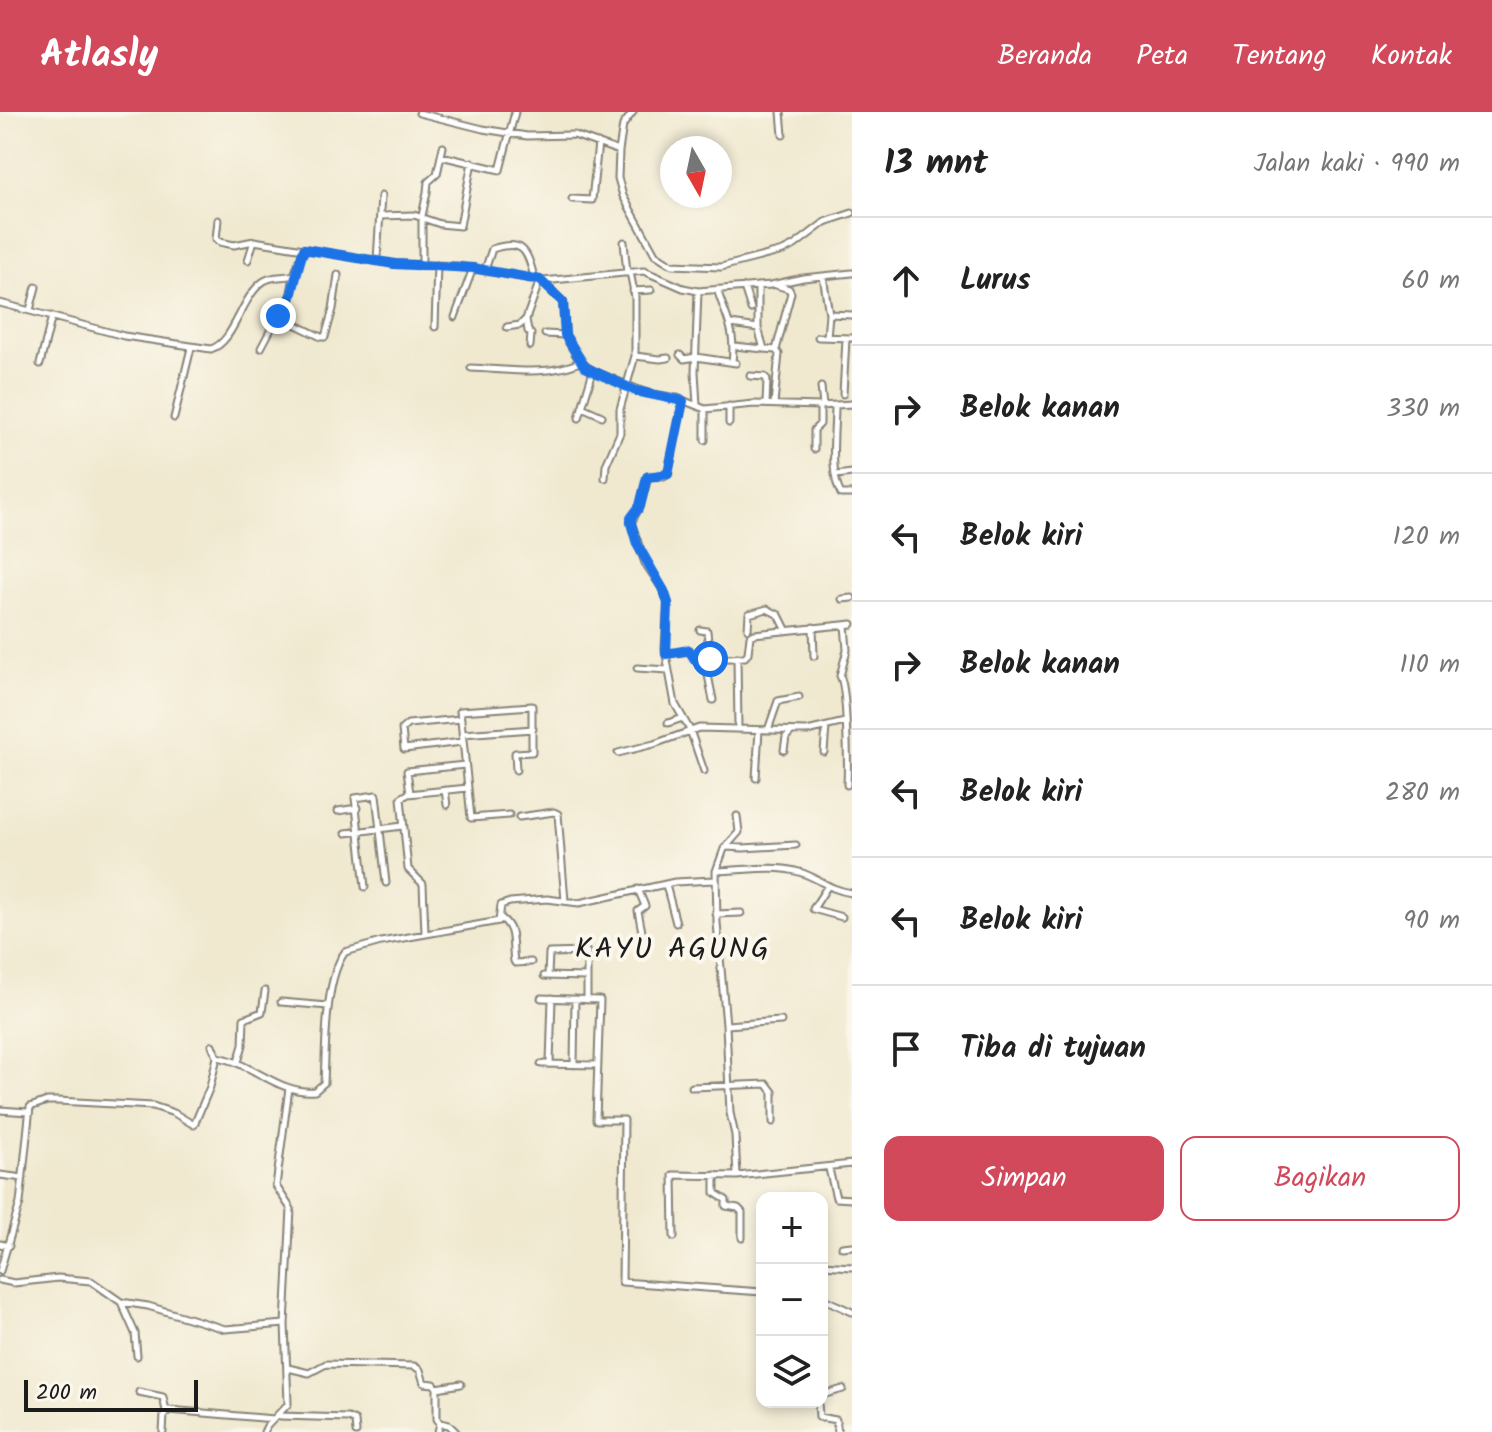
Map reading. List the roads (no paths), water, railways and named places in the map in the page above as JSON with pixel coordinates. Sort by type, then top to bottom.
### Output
[{"type":"street","points":[[441,156],[500,170],[515,112]]},
{"type":"street","points":[[633,112],[623,125],[618,178],[623,196],[655,254],[672,265],[721,267],[783,251],[825,222],[852,215]]},
{"type":"street","points":[[781,112],[783,135]]},
{"type":"street","points":[[419,113],[483,129],[535,136],[574,135],[619,151]]},
{"type":"street","points":[[572,199],[592,200],[598,143]]},
{"type":"street","points":[[422,264],[422,218],[428,182],[437,174],[443,147]]},
{"type":"street","points":[[381,216],[414,215],[452,226],[461,225],[472,162]]},
{"type":"street","points":[[377,260],[381,196]]},
{"type":"street","points":[[218,220],[218,242],[234,245],[254,241],[395,264],[473,268],[539,280],[644,271],[698,291],[852,273]]},
{"type":"street","points":[[248,260],[254,241]]},
{"type":"street","points":[[605,478],[606,465],[620,433],[620,409],[635,356],[637,332],[624,242]]},
{"type":"street","points":[[485,270],[492,249],[518,245],[523,248],[539,280],[563,302],[565,335],[580,362],[627,387],[705,409],[766,404],[852,404]]},
{"type":"street","points":[[283,319],[304,249]]},
{"type":"street","points":[[435,327],[437,265]]},
{"type":"street","points":[[455,317],[473,268]]},
{"type":"street","points":[[0,303],[124,336],[211,349],[222,345],[258,285],[271,278],[294,275]]},
{"type":"street","points":[[261,348],[278,316],[325,337],[338,275]]},
{"type":"street","points":[[823,276],[829,314],[827,337]]},
{"type":"street","points":[[507,327],[520,325],[526,319],[539,280]]},
{"type":"street","points":[[774,404],[779,354],[776,350],[791,293],[789,289],[775,284]]},
{"type":"street","points":[[758,286],[758,328],[764,349]]},
{"type":"street","points":[[30,310],[36,287]]},
{"type":"street","points":[[744,287],[751,309]]},
{"type":"street","points":[[680,355],[684,359],[696,357],[734,362],[731,324],[717,289]]},
{"type":"street","points":[[633,291],[651,290]]},
{"type":"street","points":[[697,406],[698,291]]},
{"type":"street","points":[[829,314],[852,315]]},
{"type":"street","points":[[40,364],[52,316]]},
{"type":"street","points":[[526,319],[531,334],[530,346]]},
{"type":"street","points":[[731,324],[758,328]]},
{"type":"street","points":[[545,334],[565,335]]},
{"type":"street","points":[[818,337],[849,338],[843,394]]},
{"type":"street","points":[[734,346],[776,350]]},
{"type":"street","points":[[174,418],[191,348]]},
{"type":"street","points":[[635,356],[668,358]]},
{"type":"street","points":[[471,368],[542,371],[580,362]]},
{"type":"street","points":[[579,418],[593,371]]},
{"type":"street","points":[[750,376],[765,377],[767,380],[766,404]]},
{"type":"street","points":[[814,449],[814,430],[820,424],[821,387]]},
{"type":"street","points":[[683,401],[668,474],[664,477],[649,475],[640,506],[631,518],[637,544],[668,603],[666,654],[675,704],[690,730],[704,771]]},
{"type":"street","points":[[729,406],[729,423]]},
{"type":"street","points":[[835,406],[839,492],[852,494]]},
{"type":"street","points":[[582,407],[602,416]]},
{"type":"street","points":[[705,409],[705,440]]},
{"type":"street","points":[[836,475],[852,473]]},
{"type":"street","points":[[842,599],[852,598]]},
{"type":"street","points":[[748,629],[749,614],[767,609],[779,615],[786,629]]},
{"type":"street","points":[[666,654],[689,650],[695,660],[746,656],[752,635],[786,629],[849,625],[840,676],[845,684],[845,722],[850,731],[847,785]]},
{"type":"street","points":[[813,627],[814,656]]},
{"type":"street","points":[[700,630],[707,631],[707,660],[713,700]]},
{"type":"street","points":[[737,657],[738,728]]},
{"type":"street","points":[[637,668],[668,670]]},
{"type":"street","points":[[768,730],[778,701],[799,697]]},
{"type":"street","points":[[509,815],[471,818],[460,711],[532,706],[532,752],[515,753],[516,770]]},
{"type":"street","points":[[668,723],[683,718]]},
{"type":"street","points":[[461,719],[408,724],[402,729],[404,749],[462,742]]},
{"type":"street","points":[[618,753],[703,727],[807,731],[845,722]]},
{"type":"street","points":[[824,752],[826,727]]},
{"type":"street","points":[[462,734],[533,729]]},
{"type":"street","points":[[756,778],[759,730]]},
{"type":"street","points":[[784,750],[785,739],[792,731]]},
{"type":"street","points":[[410,793],[407,771],[465,765]]},
{"type":"street","points":[[425,933],[423,884],[408,869],[400,802],[404,795],[410,793],[468,788]]},
{"type":"street","points":[[445,790],[447,805]]},
{"type":"street","points":[[365,887],[355,798],[376,795],[386,883]]},
{"type":"street","points":[[338,811],[357,808]]},
{"type":"street","points":[[519,817],[558,814],[565,901]]},
{"type":"street","points":[[737,816],[739,832],[720,855],[714,880],[737,1176]]},
{"type":"street","points":[[346,833],[403,826]]},
{"type":"street","points":[[727,847],[796,845]]},
{"type":"street","points":[[716,871],[796,871],[827,887],[852,893]]},
{"type":"street","points":[[501,918],[503,904],[547,899],[579,903],[638,889],[714,880]]},
{"type":"street","points":[[666,885],[676,923]]},
{"type":"street","points":[[827,887],[813,909],[842,917]]},
{"type":"street","points":[[638,889],[645,906],[638,910],[643,937]]},
{"type":"street","points":[[716,914],[741,913]]},
{"type":"street","points":[[217,1057],[238,1062],[289,1088],[311,1093],[324,1083],[328,1006],[343,953],[381,942],[501,918]]},
{"type":"street","points":[[501,918],[511,930],[515,963],[531,962]]},
{"type":"street","points":[[587,977],[546,976],[549,953],[587,952],[587,977],[587,1000]]},
{"type":"street","points":[[238,1062],[243,1045],[244,1019],[262,1012],[265,991]]},
{"type":"street","points":[[541,998],[600,1000],[596,1120],[624,1120],[622,1282],[756,1292]]},
{"type":"street","points":[[550,1064],[552,998]]},
{"type":"street","points":[[574,1065],[575,999]]},
{"type":"street","points":[[281,1002],[328,1006]]},
{"type":"street","points":[[726,1025],[781,1021]]},
{"type":"street","points":[[0,1271],[16,1223],[28,1112],[33,1105],[47,1101],[153,1106],[174,1113],[194,1125],[210,1087],[217,1057],[212,1045]]},
{"type":"street","points":[[541,1064],[598,1065]]},
{"type":"street","points":[[692,1087],[763,1083],[771,1086],[773,1122]]},
{"type":"street","points":[[264,1432],[288,1404],[285,1324],[291,1209],[276,1186],[289,1088]]},
{"type":"street","points":[[0,1110],[28,1112]]},
{"type":"street","points":[[674,1237],[671,1177],[678,1174],[737,1176],[852,1164]]},
{"type":"street","points":[[829,1168],[836,1198],[852,1199]]},
{"type":"street","points":[[0,1175],[23,1178]]},
{"type":"street","points":[[715,1175],[715,1193],[726,1200],[729,1207],[741,1210],[742,1238]]},
{"type":"street","points":[[0,1244],[9,1246]]},
{"type":"street","points":[[842,1247],[852,1246]]},
{"type":"street","points":[[828,1265],[852,1267]]},
{"type":"street","points":[[1,1282],[58,1278],[91,1281],[121,1302],[148,1306],[225,1329],[285,1324]]},
{"type":"street","points":[[828,1301],[852,1312]]},
{"type":"street","points":[[121,1302],[135,1333],[137,1356]]},
{"type":"street","points":[[288,1368],[309,1373],[326,1364],[414,1366],[420,1370],[424,1383],[434,1384],[437,1388],[438,1432]]},
{"type":"street","points":[[437,1388],[461,1384]]},
{"type":"street","points":[[828,1393],[843,1389]]},
{"type":"street","points":[[139,1392],[163,1397],[166,1411],[162,1422],[163,1432]]},
{"type":"street","points":[[818,1408],[819,1417],[836,1420],[838,1432]]},
{"type":"street","points":[[166,1411],[348,1418],[355,1421],[356,1432]]},
{"type":"street","points":[[440,1423],[449,1425],[456,1432]]},
{"type":"district","name":"KAYU AGUNG","points":[[673,948]]}]
